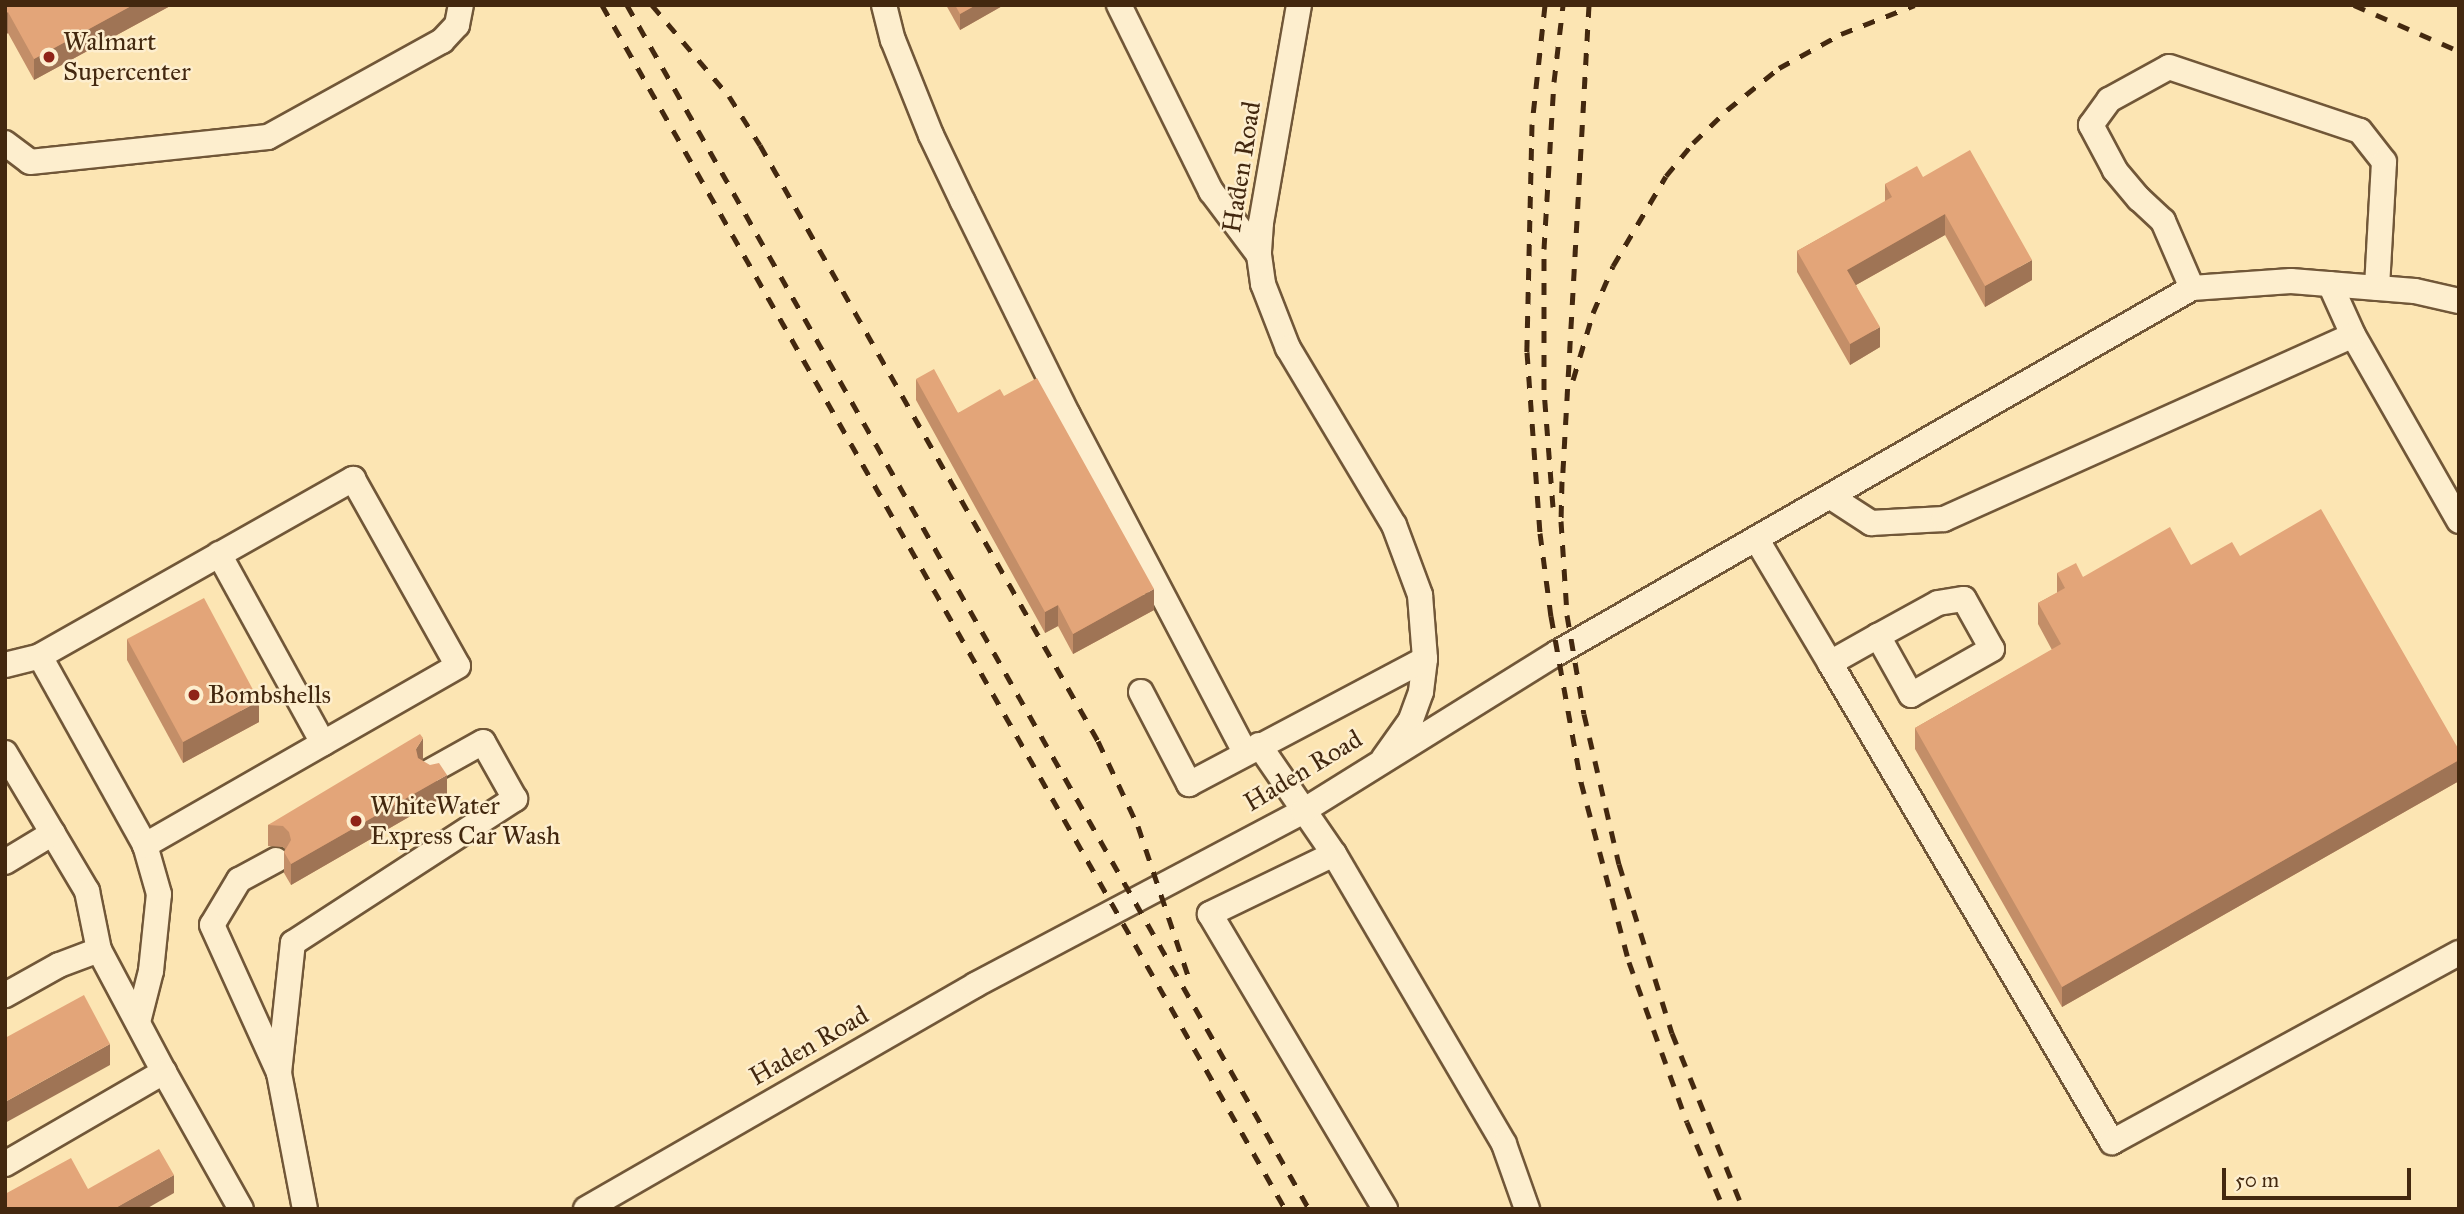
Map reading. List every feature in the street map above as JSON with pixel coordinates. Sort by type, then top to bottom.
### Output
[{"type":"street","points":[[5,143],[30,162],[268,137],[442,41],[457,24],[461,5]]},
{"type":"street","points":[[884,5],[893,40],[921,111],[1068,415],[1252,749],[1334,854],[1504,1144],[1527,1209]]},
{"type":"street","points":[[1119,5],[1211,191],[1259,254]]},
{"type":"street","name":"Haden Road","points":[[586,1209],[975,985],[1160,884],[1303,811],[1378,767],[1411,720],[1421,692],[1425,659],[1420,595],[1410,560],[1394,525],[1288,348],[1263,284],[1259,254],[1261,223],[1298,5]]},
{"type":"street","points":[[2192,288],[2163,221],[2139,199],[2115,170],[2091,125],[2109,100],[2169,67],[2360,131],[2384,162],[2377,288]]},
{"type":"street","points":[[1378,767],[1557,653],[2192,288],[2291,281],[2415,291],[2459,301]]},
{"type":"street","points":[[2330,284],[2353,335],[2459,521]]},
{"type":"street","points":[[1831,497],[1871,523],[1944,519],[2353,335]]},
{"type":"street","points":[[5,665],[40,656],[353,479],[458,666],[145,845]]},
{"type":"street","points":[[1757,540],[2112,1142],[2459,953]]},
{"type":"street","points":[[219,554],[323,743]]},
{"type":"street","points":[[1830,663],[1878,636],[1938,603],[1964,599],[1992,649],[1911,695],[1878,636]]},
{"type":"street","points":[[40,656],[145,845],[159,894],[151,971],[138,1022]]},
{"type":"street","points":[[1141,692],[1189,784],[1425,659]]},
{"type":"street","points":[[279,1073],[293,943],[515,799],[483,742],[431,771]]},
{"type":"street","points":[[5,753],[14,788],[53,833],[87,891],[99,950],[242,1209]]},
{"type":"street","points":[[5,862],[53,833]]},
{"type":"street","points":[[1334,854],[1210,914],[1385,1209]]},
{"type":"street","points":[[276,859],[239,880],[212,925],[279,1073],[305,1209]]},
{"type":"street","points":[[5,995],[59,965],[99,950]]},
{"type":"street","points":[[5,1164],[164,1072]]},
{"type":"building","points":[[5,5],[133,5],[34,59],[8,12],[5,14]]},
{"type":"building","points":[[955,5],[976,5],[960,14]]},
{"type":"building","points":[[1970,150],[2032,260],[1985,286],[1945,214],[1847,270],[1880,327],[1850,344],[1797,251],[1892,197],[1885,184],[1917,166],[1923,177]]},
{"type":"building","points":[[934,369],[958,413],[1000,389],[1004,396],[1037,378],[1154,589],[1073,634],[1058,605],[1045,612],[916,379]]},
{"type":"building","points":[[2321,509],[2459,750],[2459,760],[2062,987],[1915,728],[2061,644],[2038,603],[2065,588],[2057,573],[2076,563],[2083,577],[2170,527],[2191,565],[2232,542],[2240,556]]},
{"type":"building","points":[[204,598],[259,701],[183,742],[127,639]]},
{"type":"building","points":[[420,734],[423,738],[416,749],[418,758],[430,765],[439,763],[447,775],[291,864],[284,852],[291,840],[289,832],[283,826],[268,825]]},
{"type":"building","points":[[84,995],[110,1044],[5,1102],[5,1038]]},
{"type":"building","points":[[159,1149],[174,1175],[114,1209],[5,1209],[5,1194],[71,1158],[88,1189]]},
{"type":"railway","points":[[602,5],[1285,1209]]},
{"type":"railway","points":[[627,5],[1309,1209]]},
{"type":"railway","points":[[652,5],[729,96],[760,145],[1098,741],[1138,826],[1191,984]]},
{"type":"railway","points":[[1545,5],[1532,124],[1527,352],[1540,533],[1551,616],[1581,782],[1629,962],[1687,1122],[1724,1209]]},
{"type":"railway","points":[[1553,507],[1544,390],[1544,249],[1554,82],[1563,5]]},
{"type":"railway","points":[[1589,5],[1562,481],[1561,521],[1567,615],[1584,714],[1619,864],[1672,1033],[1743,1209]]},
{"type":"railway","points":[[1573,380],[1593,313],[1613,266],[1666,176],[1693,143],[1727,110],[1779,68],[1841,34],[1915,5]]},
{"type":"railway","points":[[2354,5],[2459,51]]},
{"type":"place","name":"Walmart Supercenter","points":[[49,57]]},
{"type":"place","name":"Bombshells","points":[[194,695]]},
{"type":"place","name":"WhiteWater Express Car Wash","points":[[356,821]]}]
